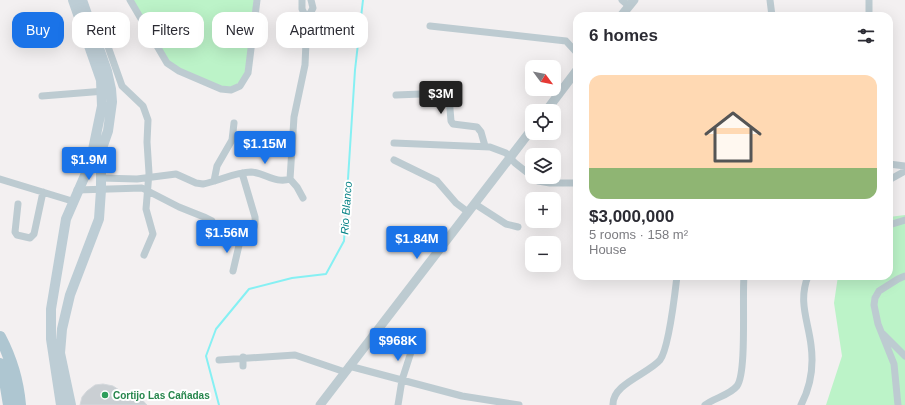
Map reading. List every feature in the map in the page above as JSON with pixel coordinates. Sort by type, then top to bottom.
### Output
[{"type":"main road","points":[[61,405],[51,339],[51,313],[63,230],[77,190],[88,168],[102,148],[108,131],[112,102],[79,1]]},
{"type":"main road","points":[[71,405],[60,353],[62,329],[70,295],[99,219],[101,178],[96,157]]},
{"type":"main road","points":[[54,291],[70,295]]},
{"type":"main road","points":[[0,337],[16,378],[20,405]]},
{"type":"main road","points":[[0,364],[9,405]]},
{"type":"street","points":[[130,0],[167,63],[185,74],[221,89],[230,90],[240,86],[248,73],[257,0]]},
{"type":"street","points":[[302,0],[304,12]]},
{"type":"street","points":[[311,0],[313,8],[311,12]]},
{"type":"street","points":[[770,0],[772,12]]},
{"type":"street","points":[[869,0],[869,12]]},
{"type":"street","points":[[623,12],[629,2]]},
{"type":"street","points":[[430,26],[566,41],[573,49]]},
{"type":"street","points":[[108,48],[122,86],[143,106],[147,116],[149,177],[146,209],[153,234],[144,255]]},
{"type":"street","points":[[303,198],[297,187],[290,179],[294,113],[305,65],[306,48]]},
{"type":"street","points":[[551,104],[573,75]]},
{"type":"street","points":[[42,96],[107,90]]},
{"type":"street","points":[[396,95],[446,93],[449,97],[451,121],[453,124],[477,127],[481,132],[485,146]]},
{"type":"street","points":[[214,180],[218,164],[232,140],[234,123]]},
{"type":"street","points":[[320,405],[525,139]]},
{"type":"street","points":[[394,143],[485,146],[499,150],[511,158],[538,181],[550,183],[573,183]]},
{"type":"street","points":[[394,160],[437,181],[456,203],[468,212]]},
{"type":"street","points":[[893,164],[905,166]]},
{"type":"street","points":[[893,178],[905,171]]},
{"type":"street","points":[[101,178],[137,179],[176,174],[196,183],[203,184],[242,173],[257,173],[278,180],[290,179]]},
{"type":"street","points":[[77,190],[121,190],[136,187],[148,190],[179,207],[212,221],[217,229],[225,235],[240,241],[248,237],[256,222],[256,217],[242,173]]},
{"type":"street","points":[[0,179],[72,202]]},
{"type":"street","points":[[18,204],[15,232],[17,235],[30,238],[34,234],[43,192]]},
{"type":"street","points":[[475,204],[506,224],[518,227]]},
{"type":"street","points":[[893,224],[905,220]]},
{"type":"street","points":[[233,271],[240,241]]},
{"type":"street","points":[[898,405],[895,367],[876,318],[874,305],[875,298],[884,287],[905,276]]},
{"type":"street","points":[[613,405],[614,398],[621,388],[651,368],[662,357],[666,345],[676,280]]},
{"type":"street","points":[[705,405],[733,390],[738,384],[743,357],[744,280]]},
{"type":"street","points":[[801,405],[810,385],[813,363],[803,297],[806,280]]},
{"type":"street","points":[[883,334],[905,356]]},
{"type":"street","points":[[398,405],[402,380],[412,349]]},
{"type":"street","points":[[219,360],[243,357],[300,356],[347,369],[402,380],[462,396],[519,405]]},
{"type":"street","points":[[242,366],[243,357]]},
{"type":"green space","points":[[128,0],[254,0],[253,12],[212,12],[212,48],[248,48],[245,78],[233,87],[224,90],[168,67],[157,48],[204,48],[204,12],[138,12],[138,17]]},
{"type":"green space","points":[[905,215],[905,405],[826,405],[842,356],[834,303],[837,280],[893,280],[893,216]]},
{"type":"building","name":"Cortijo Las Cañadas","points":[[103,384],[113,386],[131,398],[135,392],[147,405],[80,405],[82,397],[87,391],[95,385]]},
{"type":"waterway","name":"Rio Blanco","points":[[219,405],[206,356],[216,329],[249,289],[292,278],[326,274],[344,241],[355,70],[363,0]]},
{"type":"place","name":"Cortijo Las Cañadas","points":[[105,395]]}]
